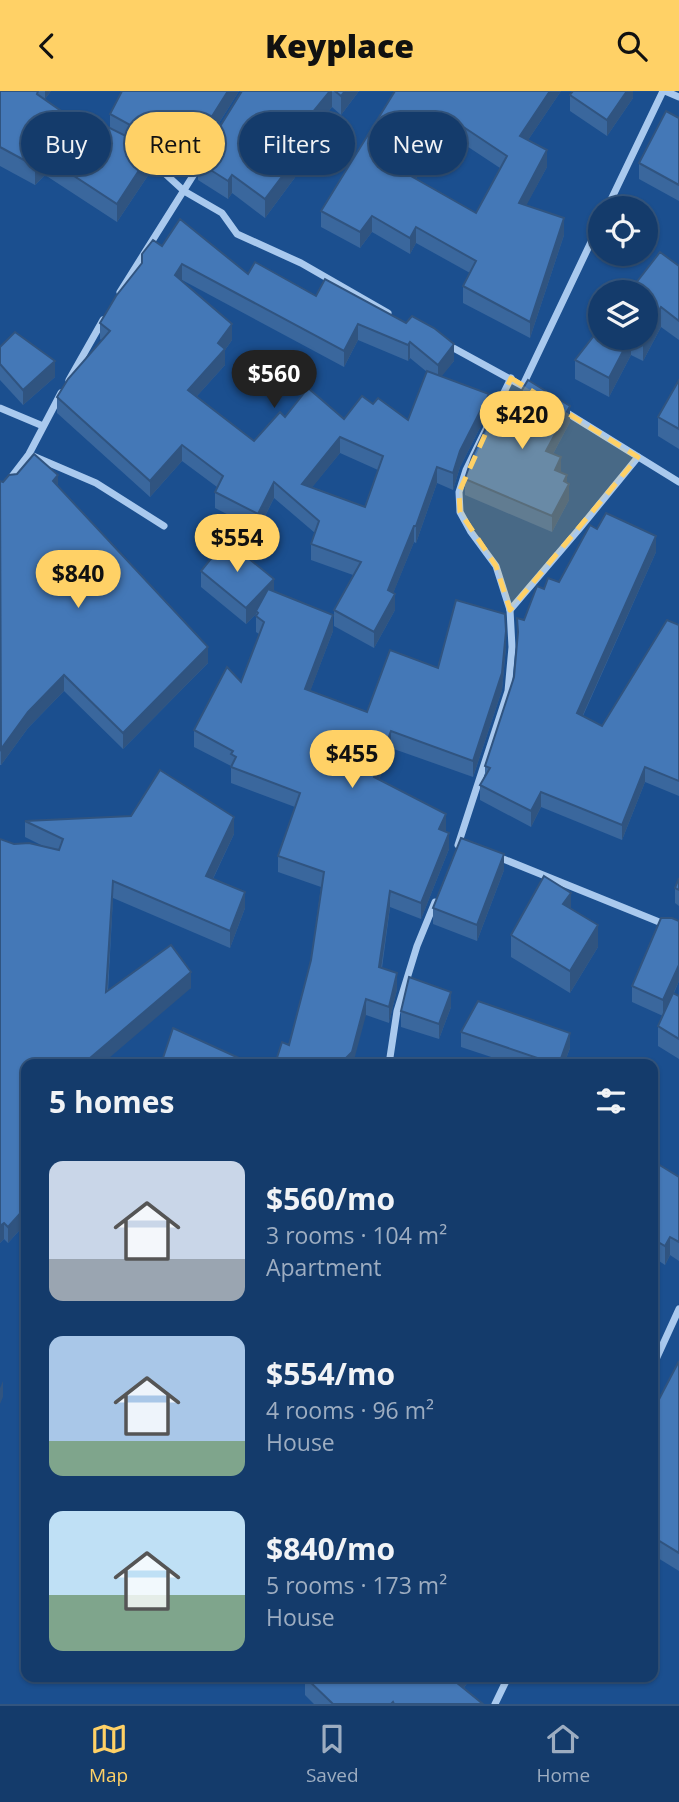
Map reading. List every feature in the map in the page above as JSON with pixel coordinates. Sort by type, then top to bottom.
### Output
[{"type":"street","points":[[613,196],[664,91],[679,97]]},
{"type":"street","points":[[167,175],[184,191],[222,213],[237,234],[301,263],[401,320]]},
{"type":"street","points":[[114,302],[194,175]]},
{"type":"street","points":[[523,385],[588,248]]},
{"type":"street","points":[[0,492],[29,454],[108,313]]},
{"type":"street","points":[[438,339],[534,392]]},
{"type":"street","points":[[455,853],[508,691],[512,647],[510,610],[496,566],[460,512],[459,492],[466,470],[511,378]]},
{"type":"street","points":[[557,407],[679,482]]},
{"type":"street","points":[[0,408],[43,425]]},
{"type":"street","points":[[29,454],[96,483],[164,526]]},
{"type":"street","points":[[510,610],[638,457]]},
{"type":"street","points":[[460,841],[472,846]]},
{"type":"street","points":[[483,851],[679,930]]},
{"type":"street","points":[[390,1059],[397,1011],[417,946],[437,898]]},
{"type":"street","points":[[658,1355],[679,1309]]},
{"type":"street","points":[[495,1704],[506,1682]]},
{"type":"highlighted area","points":[[511,378],[638,457],[510,610],[496,566],[460,512],[459,492]]},
{"type":"building","points":[[0,91],[38,91],[37,94],[63,112],[21,112],[21,158],[0,147]]},
{"type":"building","points":[[122,91],[228,91],[215,112],[125,112],[125,122],[111,112]]},
{"type":"building","points":[[242,91],[330,91],[313,112],[239,112],[239,175],[283,175],[265,199],[232,175],[228,181],[219,175],[225,175],[225,118]]},
{"type":"building","points":[[395,91],[550,91],[520,136],[547,150],[519,203],[564,218],[530,322],[463,286],[476,261],[416,227],[410,238],[372,216],[360,232],[321,211],[343,175],[355,175],[355,156],[369,133],[369,175],[409,175],[476,213],[507,156],[467,129],[467,112],[382,112]]},
{"type":"building","points":[[573,91],[627,91],[607,120],[570,95]]},
{"type":"building","points":[[666,111],[679,118],[679,185],[639,163]]},
{"type":"building","points":[[111,128],[125,136],[125,175],[136,175],[117,204],[73,175],[111,175]]},
{"type":"building","points":[[180,219],[248,274],[255,262],[316,296],[325,279],[406,323],[412,316],[434,328],[454,344],[438,365],[410,342],[408,345],[358,324],[344,351],[182,264],[175,275],[232,324],[218,343],[225,349],[188,390],[254,441],[280,412],[285,417],[308,388],[344,419],[362,396],[373,404],[378,398],[408,420],[427,371],[489,394],[460,451],[453,473],[437,467],[416,526],[388,590],[395,594],[374,632],[334,610],[361,562],[311,544],[319,521],[274,482],[258,514],[215,492],[223,476],[182,445],[150,481],[57,397],[68,379],[110,331],[100,323],[116,296],[142,263],[142,254],[153,240],[162,246]],"holes":[[[340,437],[383,456],[365,507],[302,484]]]},
{"type":"building","points":[[660,252],[679,266],[679,321],[661,307],[658,313],[658,280],[638,280],[649,266],[658,266]]},
{"type":"building","points":[[15,332],[55,361],[23,390],[0,364],[0,347]]},
{"type":"building","points":[[588,343],[588,350],[624,350],[609,378],[575,360]]},
{"type":"building","points":[[528,380],[570,406],[546,451],[561,457],[555,470],[567,475],[564,481],[569,484],[552,516],[465,479],[472,457],[500,398],[514,403]]},
{"type":"building","points":[[679,380],[679,429],[658,417]]},
{"type":"building","points":[[34,454],[58,475],[53,481],[208,647],[123,733],[64,675],[28,712],[1,749],[0,481],[3,482],[9,475],[17,474]]},
{"type":"building","points":[[606,513],[656,536],[577,713],[602,726],[667,620],[679,625],[679,781],[645,767],[622,825],[541,792],[531,811],[480,785],[490,768],[485,766],[514,677],[517,618],[524,620],[537,586],[544,589],[548,578],[559,582],[590,525],[597,529]]},
{"type":"building","points":[[226,540],[274,579],[246,608],[201,571]]},
{"type":"building","points":[[268,589],[333,615],[305,689],[367,712],[390,650],[438,668],[456,600],[505,614],[502,673],[473,761],[391,731],[374,777],[446,814],[439,829],[449,833],[421,903],[390,891],[379,967],[397,973],[389,1007],[366,999],[352,1052],[345,1059],[277,1059],[282,1042],[289,1045],[311,960],[324,872],[278,856],[300,793],[231,767],[236,757],[231,754],[233,751],[194,730],[227,667],[241,682],[264,622],[256,616]]},
{"type":"building","points":[[160,770],[234,817],[206,876],[245,892],[230,931],[113,881],[106,992],[171,945],[191,972],[89,1059],[21,1059],[21,1213],[8,1227],[4,1223],[0,1226],[0,839],[14,844],[29,843],[59,850],[63,839],[25,821],[131,816]]},
{"type":"building","points":[[461,838],[504,854],[477,925],[433,908]]},
{"type":"building","points":[[544,876],[571,893],[563,904],[598,925],[570,971],[511,935]]},
{"type":"building","points":[[661,918],[679,921],[679,965],[663,1000],[632,986]]},
{"type":"building","points":[[409,977],[451,992],[439,1024],[401,1011]]},
{"type":"building","points":[[673,993],[679,996],[679,1039],[658,1026]]},
{"type":"building","points":[[478,1001],[570,1033],[561,1059],[540,1059],[461,1032]]},
{"type":"building","points":[[173,1028],[241,1059],[163,1059]]},
{"type":"building","points":[[658,1164],[679,1177],[679,1242],[670,1237],[665,1246],[658,1242]]},
{"type":"building","points":[[679,1361],[679,1553],[658,1540],[658,1401]]},
{"type":"building","points":[[310,1682],[456,1682],[483,1704],[393,1702],[333,1704]]}]
